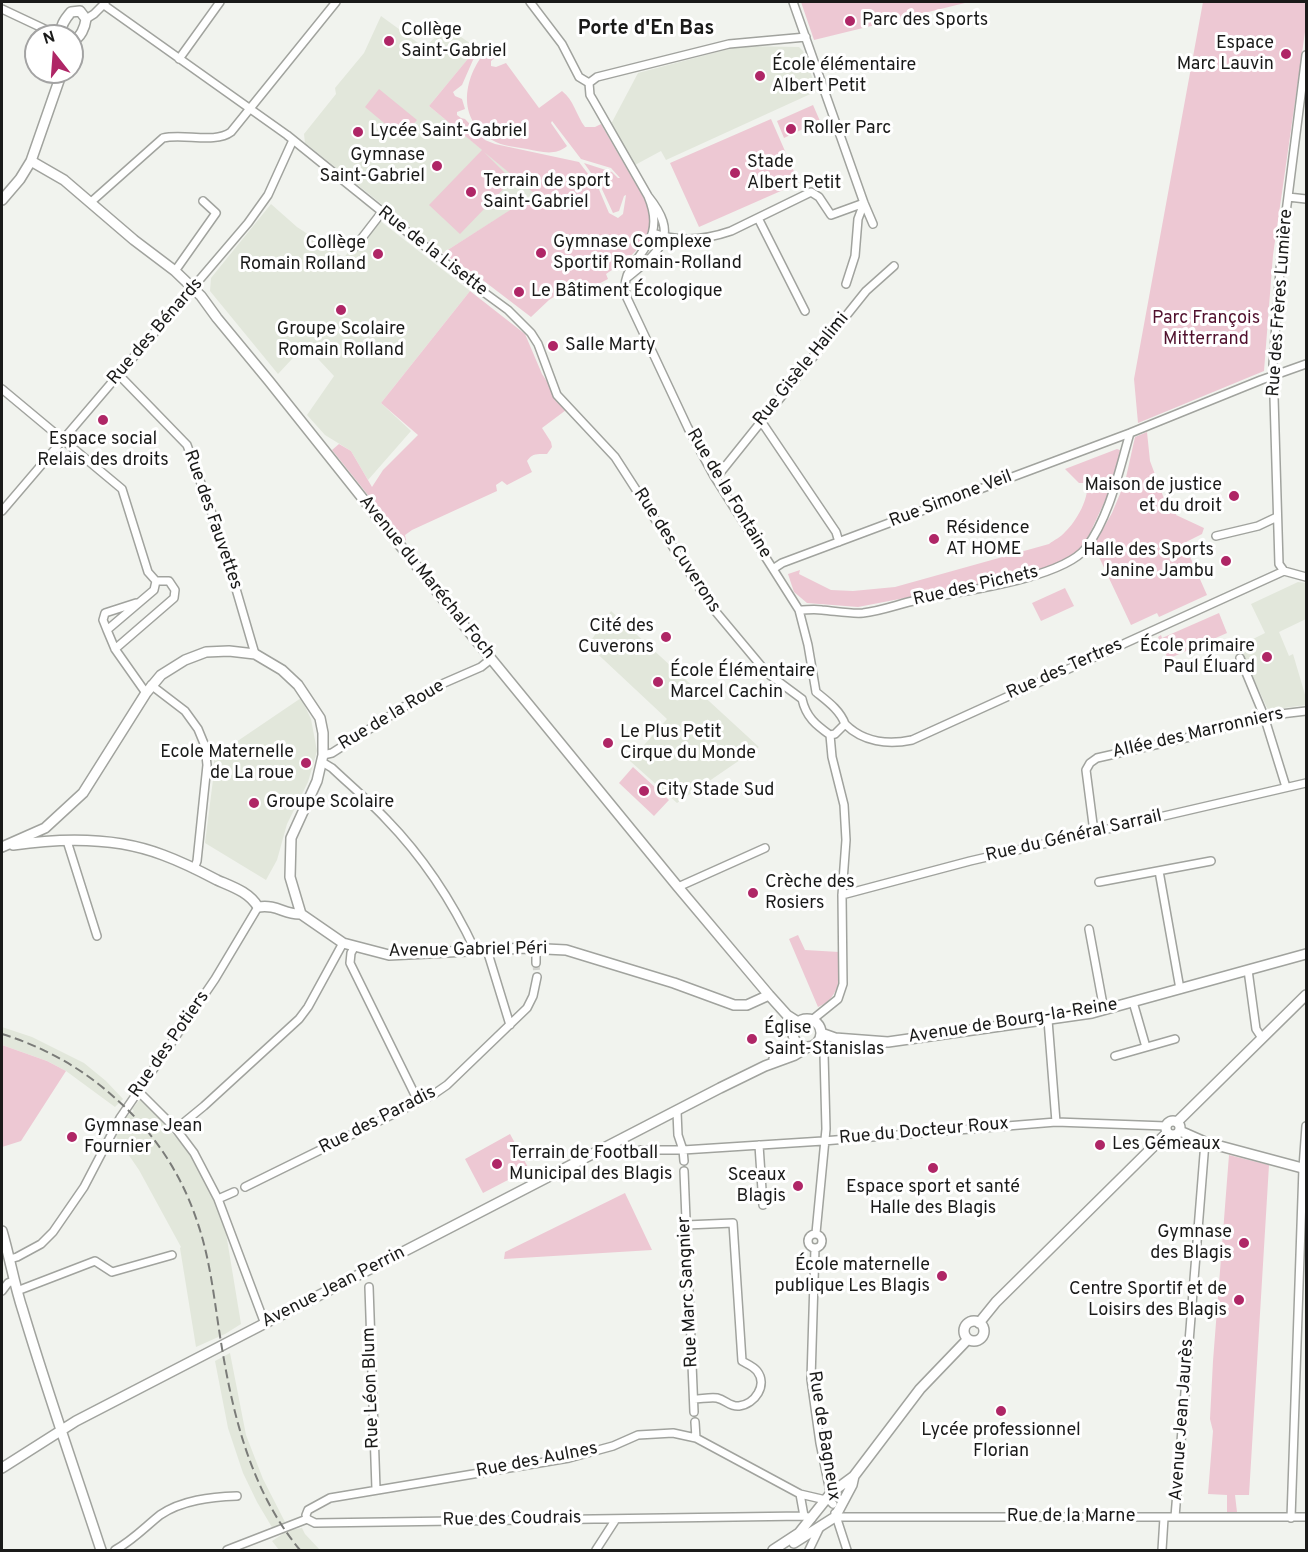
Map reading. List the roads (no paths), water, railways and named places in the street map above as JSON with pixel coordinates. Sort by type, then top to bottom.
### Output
[{"type":"main road","points":[[64,24],[70,8],[80,11],[86,19],[84,24]]},
{"type":"main road","points":[[2,200],[31,161],[58,84]]},
{"type":"main road","name":"Avenue du Maréchal Foch","points":[[31,161],[64,180],[193,288],[678,887],[769,995],[787,1015],[798,1022]]},
{"type":"main road","points":[[2,847],[45,828],[83,793],[149,689],[161,675],[185,660],[206,652],[229,651],[255,654],[282,670],[308,698],[320,718],[323,733],[322,759],[317,781],[291,838],[290,878],[301,914]]},
{"type":"main road","points":[[45,828],[46,840]]},
{"type":"main road","points":[[2,847],[46,840],[109,843],[135,847],[162,854],[252,897],[258,907]]},
{"type":"main road","name":"Avenue Gabriel Péri","points":[[258,907],[271,905],[292,915],[301,914],[343,942],[389,956],[536,948],[577,953],[734,1005],[747,1005],[769,995]]},
{"type":"main road","name":"Avenue de Bourg-la-Reine","points":[[820,1037],[888,1042],[1048,1020],[1104,1010],[1306,954]]},
{"type":"main road","points":[[979,1323],[996,1302],[1166,1130],[1175,1135],[1178,1126],[1306,995]]},
{"type":"main road","points":[[803,1019],[812,1020],[817,1023],[820,1037],[808,1047],[801,1046],[794,1040],[793,1028],[803,1019]]},
{"type":"main road","name":"Avenue Jean Perrin","points":[[765,1066],[788,1049],[794,1040]]},
{"type":"main road","name":"Avenue Jean Perrin","points":[[2,1468],[61,1429],[765,1066],[795,1055],[808,1047]]},
{"type":"main road","points":[[1178,1126],[1205,1142],[1305,1169]]},
{"type":"main road","points":[[2,1231],[17,1291],[101,1551]]},
{"type":"main road","points":[[973,1322],[979,1323],[983,1328],[982,1337],[974,1341],[968,1338],[965,1327],[973,1322]]},
{"type":"main road","points":[[773,1551],[799,1533],[811,1515],[830,1499],[841,1485],[854,1476],[920,1389],[968,1338]]},
{"type":"main road","points":[[781,1551],[811,1537],[835,1517],[852,1485],[854,1476]]},
{"type":"main road","points":[[811,1515],[823,1525]]},
{"type":"street","points":[[179,59],[220,2]]},
{"type":"street","points":[[91,202],[159,140],[171,136],[223,137],[231,132],[336,2]]},
{"type":"street","points":[[530,2],[562,44],[579,77],[589,83]]},
{"type":"street","points":[[793,2],[873,224]]},
{"type":"street","points":[[86,19],[105,3]]},
{"type":"street","name":"Rue de la Lisette","points":[[105,3],[293,140],[508,310],[531,333],[538,344],[558,394]]},
{"type":"street","points":[[2,9],[34,24]]},
{"type":"street","points":[[589,83],[597,77],[729,44],[806,37]]},
{"type":"street","name":"Rue des Frères Lumière","points":[[1284,571],[1279,564],[1273,377],[1288,197],[1306,55]]},
{"type":"street","points":[[589,83],[592,100],[663,218],[664,237],[654,256],[626,278]]},
{"type":"street","name":"Rue des Bénards","points":[[2,511],[263,205],[293,140]]},
{"type":"street","points":[[653,233],[675,239],[718,236],[812,192],[819,197],[831,215],[864,203]]},
{"type":"street","points":[[626,278],[630,269],[646,249],[653,233],[654,212],[648,196]]},
{"type":"street","points":[[1288,197],[1306,199]]},
{"type":"street","points":[[175,271],[216,213],[203,201]]},
{"type":"street","points":[[846,284],[855,256],[858,219],[864,203]]},
{"type":"street","points":[[355,247],[382,212]]},
{"type":"street","points":[[758,218],[805,311]]},
{"type":"street","name":"Rue Gisèle Halimi","points":[[714,476],[720,473],[866,291],[894,266]]},
{"type":"street","name":"Rue de la Fontaine","points":[[626,278],[624,287],[627,298],[688,428],[714,476],[799,610],[816,693]]},
{"type":"street","points":[[1130,433],[1306,364]]},
{"type":"street","name":"Rue des Fauvettes","points":[[119,375],[187,445],[222,541],[255,654]]},
{"type":"street","points":[[2,389],[122,489],[148,573],[156,581],[169,581],[175,590],[174,598],[115,649]]},
{"type":"street","name":"Rue des Cuverons","points":[[558,394],[615,457],[716,613],[767,673],[802,699]]},
{"type":"street","points":[[761,421],[836,532],[838,542]]},
{"type":"street","name":"Rue Simone Veil","points":[[773,569],[782,563],[1130,433]]},
{"type":"street","name":"Rue des Pichets","points":[[799,610],[820,609],[861,614],[1035,576],[1075,558],[1085,549],[1101,521],[1118,480],[1130,433]]},
{"type":"street","points":[[1216,536],[1258,526],[1277,517]]},
{"type":"street","points":[[1284,571],[1306,577]]},
{"type":"street","name":"Rue des Tertres","points":[[816,693],[832,705],[856,735],[895,743],[912,740],[1284,571]]},
{"type":"street","points":[[107,630],[154,590],[156,581]]},
{"type":"street","points":[[140,602],[114,608],[105,613],[103,620],[115,649],[149,689],[185,711],[198,729],[205,746],[207,765],[197,861],[194,869]]},
{"type":"street","name":"Rue de la Roue","points":[[322,759],[435,687],[481,668],[491,658]]},
{"type":"street","points":[[1240,658],[1264,716],[1286,787]]},
{"type":"street","points":[[812,1020],[838,999],[843,984],[842,895],[846,840],[844,805],[832,757],[830,735],[804,710],[802,699],[809,694],[816,693]]},
{"type":"street","name":"Allée des Marronniers","points":[[1094,832],[1086,770],[1097,758],[1203,734],[1264,716],[1306,711]]},
{"type":"street","points":[[830,735],[835,734],[845,724]]},
{"type":"street","points":[[322,759],[387,819],[419,858],[440,886],[474,950]]},
{"type":"street","name":"Rue du Général Sarrail","points":[[842,895],[970,861],[1306,783]]},
{"type":"street","points":[[67,841],[97,936]]},
{"type":"street","points":[[678,887],[765,848]]},
{"type":"street","points":[[1099,882],[1211,861]]},
{"type":"street","points":[[1159,870],[1180,989]]},
{"type":"street","name":"Rue des Potiers","points":[[10,1259],[35,1248],[53,1232],[79,1194],[120,1118],[215,979],[258,907]]},
{"type":"street","points":[[1089,929],[1104,1010]]},
{"type":"street","points":[[176,1129],[299,1019],[308,1007],[343,942]]},
{"type":"street","points":[[355,946],[351,953],[350,963],[418,1101]]},
{"type":"street","points":[[536,948],[536,963]]},
{"type":"street","points":[[487,950],[510,1024]]},
{"type":"street","points":[[1248,970],[1256,1029],[1262,1038]]},
{"type":"street","name":"Rue des Paradis","points":[[245,1187],[447,1085],[527,1008],[533,996],[537,977]]},
{"type":"street","points":[[1132,1002],[1146,1047]]},
{"type":"street","points":[[1048,1020],[1056,1122]]},
{"type":"street","name":"Rue de Bagneux","points":[[820,1037],[824,1054],[826,1129],[823,1141],[816,1233],[811,1234],[808,1239],[809,1245],[815,1252],[811,1379],[830,1499],[847,1551]]},
{"type":"street","points":[[1115,1056],[1175,1039]]},
{"type":"street","points":[[138,1091],[176,1129],[194,1153],[218,1199],[265,1324]]},
{"type":"street","points":[[677,1112],[678,1135],[684,1161]]},
{"type":"street","name":"Rue du Docteur Roux","points":[[683,1150],[1056,1122],[1166,1130]]},
{"type":"street","points":[[1291,1518],[1306,1126]]},
{"type":"street","name":"Avenue Jean Jaurès","points":[[1176,1517],[1205,1142]]},
{"type":"street","points":[[759,1145],[763,1205]]},
{"type":"street","points":[[607,1148],[621,1154],[650,1149],[683,1150]]},
{"type":"street","name":"Rue Marc Sangnier","points":[[684,1171],[694,1412]]},
{"type":"street","points":[[218,1199],[234,1192]]},
{"type":"street","points":[[686,1225],[733,1223],[742,1361],[757,1370],[761,1383],[760,1392],[753,1400],[741,1406],[730,1406],[717,1398],[694,1399]]},
{"type":"street","points":[[17,1291],[95,1261],[112,1272],[172,1255]]},
{"type":"street","points":[[2,1291],[14,1281]]},
{"type":"street","name":"Rue Léon Blum","points":[[369,1287],[376,1489]]},
{"type":"street","points":[[695,1422],[696,1438]]},
{"type":"street","name":"Rue des Aulnes","points":[[307,1520],[308,1510],[330,1498],[581,1455],[638,1435],[672,1433],[696,1438],[800,1494],[830,1499]]},
{"type":"street","points":[[828,1480],[841,1485]]},
{"type":"street","points":[[800,1494],[811,1515]]},
{"type":"street","points":[[115,1551],[162,1514],[178,1506],[201,1499],[237,1496]]},
{"type":"street","name":"Rue des Coudrais","points":[[227,1551],[307,1520],[315,1523],[811,1515]]},
{"type":"street","name":"Rue de la Marne","points":[[835,1517],[1306,1517]]},
{"type":"street","points":[[1162,1551],[1164,1518]]},
{"type":"street","points":[[596,1551],[616,1519]]},
{"type":"street","points":[[809,1551],[811,1537]]},
{"type":"tunnel","points":[[536,963],[537,977]]},
{"type":"railway","points":[[2,1034],[33,1045],[62,1060],[102,1087],[142,1124],[174,1170],[190,1203],[205,1249],[231,1393],[246,1449],[268,1502],[300,1550]]},
{"type":"place","name":"Parc des Sports","points":[[850,21]]},
{"type":"place","name":"Collège Saint-Gabriel","points":[[389,41]]},
{"type":"place","name":"Espace Marc Lauvin","points":[[1286,54]]},
{"type":"place","name":"École élémentaire Albert Petit","points":[[760,76]]},
{"type":"place","name":"Roller Parc","points":[[791,129]]},
{"type":"place","name":"Lycée Saint-Gabriel","points":[[358,132]]},
{"type":"place","name":"Gymnase Saint-Gabriel","points":[[437,166]]},
{"type":"place","name":"Stade Albert Petit","points":[[735,173]]},
{"type":"place","name":"Terrain de sport Saint-Gabriel","points":[[471,192]]},
{"type":"place","name":"Gymnase Complexe Sportif Romain-Rolland","points":[[541,253]]},
{"type":"place","name":"Collège Romain Rolland","points":[[378,254]]},
{"type":"place","name":"Le Bâtiment Écologique","points":[[519,292]]},
{"type":"place","name":"Groupe Scolaire Romain Rolland","points":[[341,310]]},
{"type":"place","name":"Salle Marty","points":[[553,346]]},
{"type":"place","name":"Espace social Relais des droits","points":[[103,420]]},
{"type":"place","name":"Maison de justice et du droit","points":[[1234,496]]},
{"type":"place","name":"Résidence AT HOME","points":[[934,539]]},
{"type":"place","name":"Halle des Sports Janine Jambu","points":[[1226,561]]},
{"type":"place","name":"Cité des Cuverons","points":[[666,637]]},
{"type":"place","name":"École primaire Paul Éluard","points":[[1267,657]]},
{"type":"place","name":"École Élémentaire Marcel Cachin","points":[[658,682]]},
{"type":"place","name":"Le Plus Petit Cirque du Monde","points":[[608,743]]},
{"type":"place","name":"Ecole Maternelle de La roue","points":[[306,763]]},
{"type":"place","name":"City Stade Sud","points":[[644,791]]},
{"type":"place","name":"Groupe Scolaire","points":[[254,803]]},
{"type":"place","name":"Crèche des Rosiers","points":[[753,893]]},
{"type":"place","name":"Église Saint-Stanislas","points":[[752,1039]]},
{"type":"place","name":"Gymnase Jean Fournier","points":[[72,1137]]},
{"type":"place","name":"Les Gémeaux","points":[[1100,1145]]},
{"type":"place","name":"Terrain de Football Municipal des Blagis","points":[[497,1164]]},
{"type":"place","name":"Espace sport et santé Halle des Blagis","points":[[933,1168]]},
{"type":"place","name":"Sceaux Blagis","points":[[798,1186]]},
{"type":"place","name":"Gymnase des Blagis","points":[[1244,1243]]},
{"type":"place","name":"École maternelle publique Les Blagis","points":[[942,1276]]},
{"type":"place","name":"Centre Sportif et de Loisirs des Blagis","points":[[1239,1300]]},
{"type":"place","name":"Lycée professionnel Florian","points":[[1001,1411]]},
{"type":"district","name":"Porte d'En Bas","points":[[646,30]]},
{"type":"park label","name":"Parc François Mitterrand","points":[[1206,329]]}]
